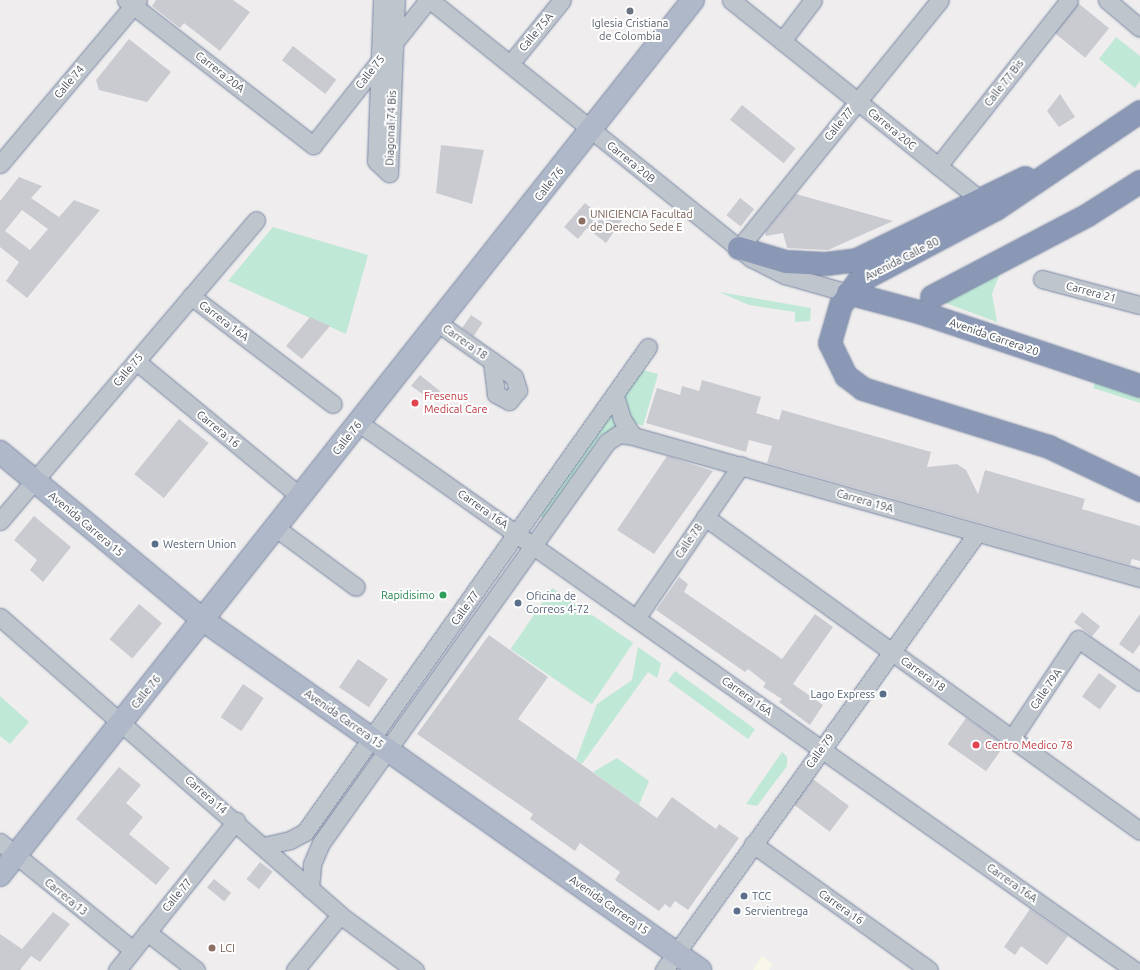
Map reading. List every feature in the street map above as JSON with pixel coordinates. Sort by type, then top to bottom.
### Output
[{"type":"highway","name":"Avenida Calle 80","points":[[1140,112],[1061,163],[996,209],[874,272],[848,293],[834,320],[830,343],[846,376],[863,389],[1049,447],[1140,490]]},
{"type":"highway","points":[[739,248],[786,262],[826,264],[857,260],[978,198],[1061,163]]},
{"type":"highway","points":[[932,297],[1088,215],[1140,182]]},
{"type":"highway","name":"Avenida Carrera 20","points":[[848,293],[919,312],[1140,386]]},
{"type":"main road","name":"Calle 76","points":[[0,875],[8,849],[123,721],[592,130],[693,0]]},
{"type":"main road","name":"Avenida Carrera 15","points":[[0,452],[203,620],[380,744],[670,962],[700,970]]},
{"type":"street","name":"Diagonal 74 Bis","points":[[382,0],[376,161],[389,173],[396,0]]},
{"type":"street","name":"Calle 75","points":[[313,145],[394,41],[429,0]]},
{"type":"street","name":"Carrera 20B","points":[[429,0],[739,248],[775,271],[848,293]]},
{"type":"street","name":"Calle 75A","points":[[510,64],[562,0]]},
{"type":"street","name":"Carrera 20C","points":[[731,0],[978,198]]},
{"type":"street","points":[[782,40],[813,0]]},
{"type":"street","name":"Calle 77","points":[[739,248],[940,0]]},
{"type":"street","name":"Calle 77 Bis","points":[[938,166],[1069,0]]},
{"type":"street","points":[[1107,0],[1140,28]]},
{"type":"street","name":"Carrera 20A","points":[[133,2],[313,145]]},
{"type":"street","name":"Calle 74","points":[[0,164],[133,2]]},
{"type":"street","name":"Calle 75","points":[[0,521],[256,220]]},
{"type":"street","name":"Carrera 21","points":[[1042,279],[1140,305]]},
{"type":"street","name":"Carrera 16A","points":[[191,296],[333,404]]},
{"type":"street","name":"Carrera 18","points":[[438,323],[492,361]]},
{"type":"street","name":"Calle 77","points":[[310,889],[312,864],[321,843],[380,744],[518,533],[648,347]]},
{"type":"street","name":"Carrera 16","points":[[136,361],[301,497]]},
{"type":"street","points":[[615,396],[622,419],[633,436]]},
{"type":"street","name":"Carrera 16A","points":[[359,424],[534,544],[1134,970]]},
{"type":"street","name":"Calle 77","points":[[264,846],[290,840],[305,832],[380,744],[534,544],[607,442],[619,434],[633,436]]},
{"type":"street","name":"Carrera 19A","points":[[633,436],[741,465],[1140,578]]},
{"type":"street","name":"Calle 78","points":[[637,617],[741,465]]},
{"type":"street","name":"Carrera 18","points":[[705,517],[1140,831]]},
{"type":"street","points":[[276,528],[356,587]]},
{"type":"street","name":"Calle 79","points":[[670,962],[752,844],[977,533]]},
{"type":"street","name":"Carrera 14","points":[[0,617],[123,721],[340,915],[415,970]]},
{"type":"street","name":"Calle 79A","points":[[1012,738],[1078,639],[1140,682]]},
{"type":"street","name":"Calle 77","points":[[117,970],[236,821]]},
{"type":"street","name":"Carrera 16","points":[[752,844],[929,970]]},
{"type":"street","name":"Carrera 13","points":[[8,849],[133,950]]},
{"type":"street","points":[[295,970],[340,915]]},
{"type":"street","points":[[148,932],[196,970]]},
{"type":"shaded area","points":[[762,956],[773,964],[769,970],[753,970]]},
{"type":"green space","points":[[1116,37],[1140,56],[1140,81],[1135,88],[1099,59]]},
{"type":"green space","points":[[273,227],[368,255],[346,334],[228,281]]},
{"type":"green space","points":[[1002,267],[992,294],[997,322],[940,301]]},
{"type":"green space","points":[[719,292],[811,308],[810,321],[795,322],[795,312],[749,305]]},
{"type":"green space","points":[[639,369],[658,374],[643,426],[633,422],[624,394]]},
{"type":"green space","points":[[1095,382],[1140,395],[1140,403],[1093,388]]},
{"type":"green space","points":[[611,408],[621,430],[601,435],[544,519],[538,514]]},
{"type":"green space","points":[[552,588],[633,643],[592,704],[511,649]]},
{"type":"green space","points":[[638,647],[661,663],[657,678],[648,672],[582,764],[576,760],[597,704],[632,680]]},
{"type":"green space","points":[[675,671],[755,729],[748,739],[668,681]]},
{"type":"green space","points":[[0,696],[29,722],[10,744],[0,736]]},
{"type":"green space","points":[[782,752],[787,757],[787,766],[757,806],[746,804]]},
{"type":"green space","points":[[617,758],[649,781],[639,805],[593,772]]},
{"type":"building","points":[[156,0],[233,0],[250,12],[220,51],[184,23],[180,28],[152,6]]},
{"type":"building","points":[[1078,3],[1109,28],[1085,58],[1054,33]]},
{"type":"building","points":[[129,39],[171,72],[147,102],[99,90],[96,80]]},
{"type":"building","points":[[293,46],[336,80],[325,94],[282,60]]},
{"type":"building","points":[[1060,94],[1075,117],[1059,127],[1047,111]]},
{"type":"building","points":[[742,105],[796,148],[784,163],[730,120]]},
{"type":"building","points":[[441,145],[484,150],[472,204],[436,193]]},
{"type":"building","points":[[19,177],[42,186],[31,198],[59,217],[74,200],[100,210],[27,298],[6,281],[19,262],[0,247],[0,201]],"holes":[[[22,210],[48,229],[30,250],[5,231]]]},
{"type":"building","points":[[796,194],[893,221],[828,250],[787,248],[783,233],[766,236],[765,232]]},
{"type":"building","points":[[740,198],[754,209],[741,226],[726,215]]},
{"type":"building","points":[[585,203],[602,217],[608,209],[622,220],[606,243],[587,228],[578,239],[564,227]]},
{"type":"building","points":[[471,315],[483,323],[474,336],[462,328]]},
{"type":"building","points":[[310,317],[330,326],[302,359],[286,346]]},
{"type":"building","points":[[420,375],[440,391],[433,401],[411,386]]},
{"type":"building","points":[[702,380],[761,397],[756,413],[779,420],[782,410],[931,452],[927,467],[957,464],[966,470],[978,494],[985,470],[1085,499],[1082,509],[1140,526],[1140,561],[1132,559],[1130,565],[767,463],[772,446],[749,440],[746,452],[646,423],[657,388],[680,395],[682,386],[699,391]]},
{"type":"building","points":[[179,419],[209,443],[164,498],[134,474]]},
{"type":"building","points":[[667,456],[713,471],[654,554],[617,530]]},
{"type":"building","points":[[34,516],[71,547],[43,582],[30,570],[37,560],[14,540]]},
{"type":"building","points":[[679,577],[688,584],[684,592],[782,659],[815,614],[833,627],[793,684],[823,705],[810,725],[779,702],[782,699],[763,687],[766,683],[748,669],[745,672],[656,610]]},
{"type":"building","points":[[139,604],[162,623],[132,659],[109,639]]},
{"type":"building","points":[[1082,612],[1100,626],[1092,636],[1074,622]]},
{"type":"building","points":[[1140,614],[1140,644],[1133,654],[1119,644]]},
{"type":"building","points":[[489,635],[548,677],[518,719],[657,818],[672,797],[716,829],[719,824],[739,838],[688,910],[675,901],[670,908],[665,904],[659,911],[615,880],[620,872],[580,843],[575,851],[530,819],[533,814],[417,734]]},
{"type":"building","points":[[358,659],[388,679],[369,707],[339,687]]},
{"type":"building","points":[[1099,673],[1117,686],[1100,709],[1082,696]]},
{"type":"building","points":[[243,684],[264,698],[241,731],[221,717]]},
{"type":"building","name":"Centro Medico 78","points":[[966,718],[1005,745],[986,771],[948,744]]},
{"type":"building","points":[[119,767],[141,785],[126,803],[143,817],[129,834],[170,868],[156,885],[76,819]]},
{"type":"building","points":[[813,779],[849,806],[830,832],[794,805]]},
{"type":"building","points":[[260,862],[273,872],[259,889],[246,879]]},
{"type":"building","points":[[214,879],[231,893],[224,901],[207,888]]},
{"type":"building","points":[[1030,909],[1068,936],[1047,965],[1021,946],[1015,955],[1004,947]]},
{"type":"building","points":[[53,912],[70,924],[40,962],[31,956],[20,970],[0,970],[0,934],[22,949]]},
{"type":"place","name":"Iglesia Cristiana de Colombia","points":[[630,11]]},
{"type":"place","name":"UNICIENCIA Facultad de Derecho Sede E","points":[[582,221]]},
{"type":"place","name":"Fresenus Medical Care","points":[[415,403]]},
{"type":"place","name":"Western Union","points":[[155,544]]},
{"type":"place","name":"Rapidisimo","points":[[443,595]]},
{"type":"place","name":"Oficina de Correos 4-72","points":[[518,603]]},
{"type":"place","name":"Lago Express","points":[[883,694]]},
{"type":"place","name":"Centro Medico 78","points":[[976,745]]},
{"type":"place","name":"TCC","points":[[744,896]]},
{"type":"place","name":"Servientrega","points":[[737,911]]},
{"type":"place","name":"LCI","points":[[212,948]]}]
